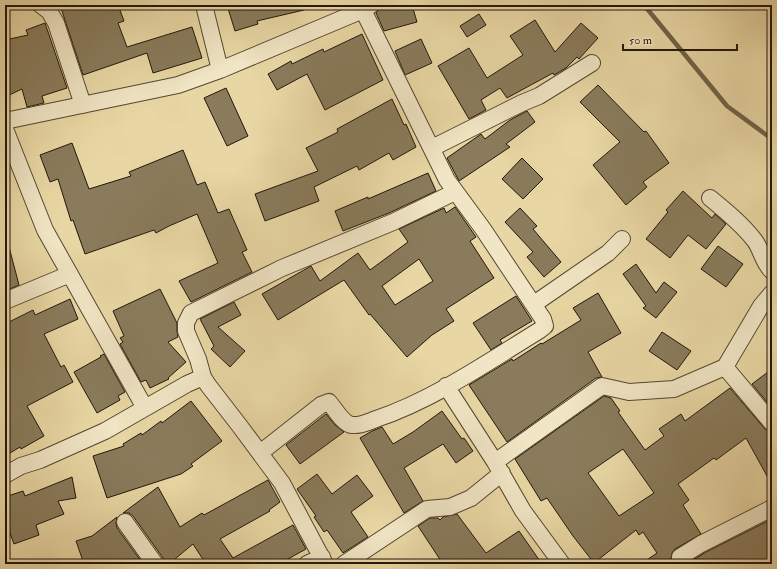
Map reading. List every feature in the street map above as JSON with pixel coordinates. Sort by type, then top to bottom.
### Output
[{"type":"street","points":[[41,5],[49,11],[56,23],[83,105]]},
{"type":"street","points":[[204,5],[220,70]]},
{"type":"street","points":[[5,121],[178,85],[220,70],[367,7],[447,180],[483,229],[534,304],[543,319],[545,326],[446,386],[394,413],[360,425],[350,425],[344,421],[329,402],[321,405],[260,453]]},
{"type":"street","points":[[432,148],[539,96],[592,63]]},
{"type":"street","points":[[5,129],[45,230],[145,408]]},
{"type":"street","points":[[307,564],[324,560],[282,483],[203,377],[198,359],[186,331],[186,323],[191,313],[282,268],[393,222],[455,192]]},
{"type":"street","points":[[710,198],[734,218],[756,242],[766,266],[772,271]]},
{"type":"street","points":[[534,304],[608,253],[622,238]]},
{"type":"street","points":[[5,301],[70,274]]},
{"type":"street","points":[[344,564],[427,509],[450,507],[471,498],[498,468],[602,386],[629,392],[674,389],[725,366],[761,306],[772,293]]},
{"type":"street","points":[[725,366],[772,423]]},
{"type":"street","points":[[5,475],[20,466],[40,460],[105,431],[187,384],[203,377]]},
{"type":"street","points":[[446,386],[498,468],[523,511],[562,564]]},
{"type":"street","points":[[680,564],[680,557],[701,544],[772,508]]},
{"type":"street","points":[[125,522],[154,564]]},
{"type":"building","points":[[68,5],[118,5],[124,21],[118,23],[127,47],[192,27],[202,58],[153,73],[147,53],[83,75],[61,8]]},
{"type":"building","points":[[227,5],[304,5],[304,10],[257,21],[258,24],[235,31]]},
{"type":"building","points":[[396,5],[412,5],[417,22],[384,31],[376,13],[379,9]]},
{"type":"building","points":[[479,14],[486,25],[467,37],[460,26]]},
{"type":"building","points":[[535,20],[555,52],[581,23],[598,38],[579,59],[577,57],[566,68],[554,75],[553,73],[507,98],[500,88],[481,100],[486,110],[469,119],[438,66],[469,48],[487,78],[523,55],[510,36]]},
{"type":"building","points":[[45,23],[67,88],[42,96],[44,103],[27,107],[22,89],[5,97],[5,40],[28,35],[26,30]]},
{"type":"building","points":[[362,34],[383,80],[325,110],[307,74],[277,90],[268,74],[291,61],[292,64],[323,49],[324,52]]},
{"type":"building","points":[[421,39],[432,63],[405,75],[395,51]]},
{"type":"building","points":[[598,85],[644,132],[646,131],[669,163],[643,182],[647,187],[626,205],[593,165],[620,142],[580,102]]},
{"type":"building","points":[[226,88],[248,136],[227,146],[204,98]]},
{"type":"building","points":[[392,99],[404,125],[406,124],[416,147],[393,160],[389,153],[359,170],[357,166],[314,187],[319,201],[265,221],[255,194],[318,171],[306,148],[338,132],[337,129]]},
{"type":"building","points":[[527,111],[535,122],[506,144],[510,147],[459,181],[447,158],[481,134],[485,139],[510,120]]},
{"type":"building","points":[[72,143],[89,189],[131,176],[129,172],[183,150],[197,185],[205,182],[218,213],[229,209],[247,250],[242,252],[252,272],[191,302],[179,281],[218,263],[197,214],[156,233],[154,230],[85,254],[73,220],[71,221],[58,179],[50,182],[40,155]]},
{"type":"building","points":[[522,158],[543,179],[523,199],[502,179]]},
{"type":"building","points":[[428,173],[436,191],[389,213],[343,231],[335,211],[368,197],[368,199]]},
{"type":"building","points":[[683,191],[712,218],[715,214],[726,224],[706,249],[688,235],[670,258],[646,239],[668,212],[666,210]]},
{"type":"building","points":[[455,207],[476,237],[470,241],[494,278],[446,309],[454,321],[432,335],[407,357],[370,314],[369,315],[344,280],[278,320],[262,294],[311,266],[320,281],[358,253],[370,270],[408,242],[399,229],[444,208],[446,213]],"holes":[[[419,259],[433,281],[395,305],[382,286]]]},
{"type":"building","points":[[520,208],[537,226],[533,229],[561,262],[544,277],[527,257],[533,252],[505,222]]},
{"type":"building","points":[[718,246],[743,264],[726,287],[701,269]]},
{"type":"building","points":[[5,247],[9,247],[19,285],[5,291]]},
{"type":"building","points":[[636,264],[656,293],[664,282],[677,292],[656,318],[643,308],[646,306],[623,274]]},
{"type":"building","points":[[160,289],[177,323],[178,337],[168,342],[186,362],[168,378],[169,379],[150,388],[146,380],[141,382],[120,344],[123,342],[120,338],[124,336],[113,311]]},
{"type":"building","points":[[598,293],[621,333],[588,352],[602,377],[596,378],[507,442],[469,385],[512,359],[513,361],[581,320],[573,308]]},
{"type":"building","points":[[516,296],[532,321],[500,340],[502,343],[491,350],[473,323]]},
{"type":"building","points":[[70,299],[78,319],[44,334],[61,367],[64,365],[73,382],[27,406],[44,436],[5,456],[5,324],[33,310],[35,315]]},
{"type":"building","points":[[234,302],[241,315],[218,327],[245,351],[230,367],[211,349],[214,346],[200,319]]},
{"type":"building","points":[[662,332],[691,351],[677,370],[649,351]]},
{"type":"building","points":[[104,354],[125,392],[118,396],[120,400],[97,413],[74,372]]},
{"type":"building","points":[[772,369],[772,399],[767,402],[752,384]]},
{"type":"building","points":[[730,388],[765,429],[772,432],[772,485],[746,438],[716,460],[714,458],[678,484],[689,500],[683,505],[701,534],[675,549],[672,553],[670,564],[641,564],[657,553],[643,532],[639,535],[636,530],[594,563],[547,498],[541,501],[515,459],[604,396],[611,398],[620,411],[618,412],[645,450],[664,436],[659,429],[681,414],[685,421]],"holes":[[[623,449],[654,493],[619,516],[588,473]]]},
{"type":"building","points":[[191,401],[222,441],[191,464],[193,466],[181,474],[107,498],[93,456],[124,446],[123,444],[141,433],[142,435],[161,421],[162,423]]},
{"type":"building","points":[[442,411],[462,439],[464,438],[473,451],[456,463],[443,444],[404,468],[423,501],[404,513],[360,438],[382,427],[393,444],[413,432]]},
{"type":"building","points":[[326,414],[335,425],[344,432],[300,464],[286,445]]},
{"type":"building","points":[[317,474],[332,494],[357,475],[373,496],[351,512],[368,537],[343,553],[327,530],[324,532],[314,517],[316,516],[297,489]]},
{"type":"building","points":[[72,477],[76,498],[58,501],[64,514],[36,525],[39,535],[14,544],[5,519],[5,497],[23,491],[25,496]]},
{"type":"building","points":[[268,480],[280,502],[269,510],[270,511],[220,539],[233,558],[293,525],[306,549],[279,564],[206,564],[193,544],[169,564],[164,564],[163,558],[133,516],[129,513],[123,513],[158,487],[180,527],[202,513],[204,515]]},
{"type":"building","points":[[457,514],[486,553],[519,531],[542,564],[443,564],[418,526],[430,518],[438,518],[440,520],[443,517]]},
{"type":"building","points":[[117,517],[117,528],[141,561],[137,564],[84,564],[76,541],[92,536]]},
{"type":"building","points":[[772,519],[772,564],[690,564],[690,562],[706,552]]},
{"type":"waterway","points":[[644,5],[727,106],[772,139]]}]
